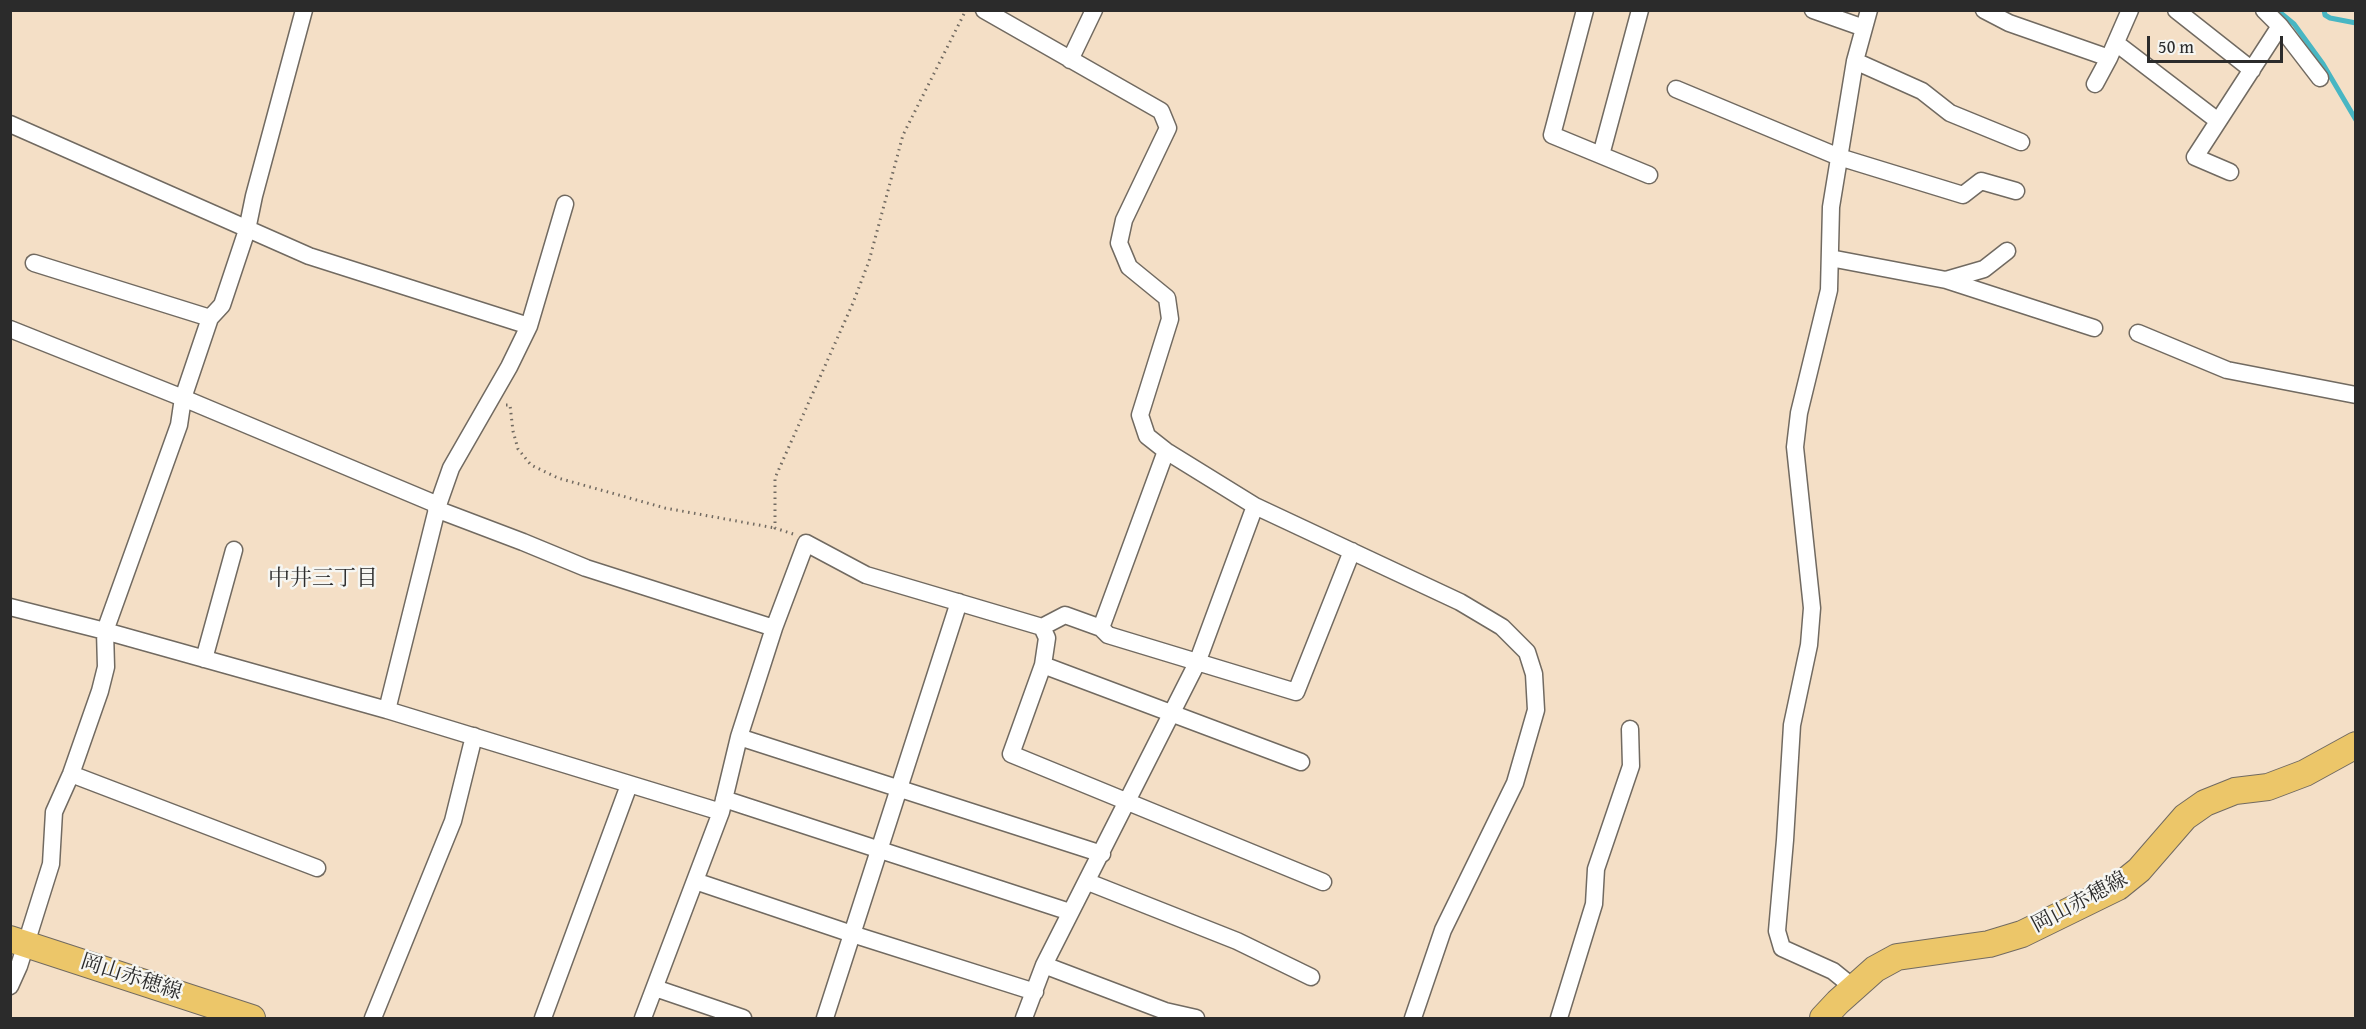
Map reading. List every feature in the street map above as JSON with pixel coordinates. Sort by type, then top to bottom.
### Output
[{"type":"main road","name":"岡山赤穂線","points":[[1823,1018],[1875,969],[1897,957],[1989,944],[2022,934],[2118,888],[2139,870],[2185,817],[2205,803],[2235,791],[2268,786],[2305,773],[2355,745]]},
{"type":"main road","name":"岡山赤穂線","points":[[18,941],[210,1012],[252,1018]]},
{"type":"street","points":[[10,986],[18,941],[51,864],[54,812],[71,774],[106,667],[105,631],[179,425],[183,398],[210,318],[222,305],[248,230],[254,196],[304,10]]},
{"type":"street","points":[[984,10],[1161,111],[1168,128],[1124,220],[1119,243],[1129,267],[1167,298],[1170,319],[1140,415],[1148,436],[1166,451],[1255,506],[1460,602],[1502,627],[1527,652],[1534,674],[1536,710],[1515,783],[1443,930],[1413,1018]]},
{"type":"street","points":[[1070,60],[1094,10]]},
{"type":"street","points":[[1585,10],[1552,135],[1649,175]]},
{"type":"street","points":[[1601,155],[1640,10]]},
{"type":"street","points":[[1813,10],[1864,28]]},
{"type":"street","points":[[1854,988],[1833,971],[1782,948],[1777,931],[1792,725],[1809,645],[1812,608],[1795,447],[1799,413],[1829,290],[1831,207],[1855,61],[1869,10]]},
{"type":"street","points":[[1984,10],[2009,23],[2109,58]]},
{"type":"street","points":[[2095,84],[2130,10]]},
{"type":"street","points":[[2176,10],[2252,70]]},
{"type":"street","points":[[2264,10],[2280,26],[2320,78]]},
{"type":"street","points":[[2230,172],[2195,157],[2280,26]]},
{"type":"street","points":[[2116,42],[2218,121]]},
{"type":"street","points":[[1855,61],[1922,91],[1950,113],[2021,142]]},
{"type":"street","points":[[1676,89],[1839,157],[1963,195],[1981,181],[2016,191]]},
{"type":"street","points":[[10,124],[309,256],[529,326]]},
{"type":"street","points":[[387,710],[437,507],[451,468],[509,367],[529,326],[565,204]]},
{"type":"street","points":[[1946,280],[1984,269],[2007,251]]},
{"type":"street","points":[[1830,258],[1946,280],[2094,328]]},
{"type":"street","points":[[34,263],[210,318]]},
{"type":"street","points":[[10,329],[183,398],[586,568],[774,628]]},
{"type":"street","points":[[2138,333],[2227,370],[2355,395]]},
{"type":"street","points":[[1101,628],[1166,451]]},
{"type":"street","points":[[1024,1018],[1044,965],[1197,663],[1255,506]]},
{"type":"street","points":[[643,1018],[722,806],[739,737],[774,628],[806,543],[866,575],[1042,627],[1065,615],[1101,628],[1108,635],[1296,692],[1352,551]]},
{"type":"street","points":[[204,659],[234,550]]},
{"type":"street","points":[[825,1018],[959,602]]},
{"type":"street","points":[[10,607],[105,631],[387,710],[629,785],[722,806],[880,851],[1070,912]]},
{"type":"street","points":[[1042,627],[1047,638],[1043,665],[1011,754],[1323,882]]},
{"type":"street","points":[[1043,665],[1301,762]]},
{"type":"street","points":[[1559,1018],[1594,904],[1596,870],[1631,766],[1630,729]]},
{"type":"street","points":[[374,1018],[453,821],[474,736]]},
{"type":"street","points":[[739,737],[1102,854]]},
{"type":"street","points":[[71,774],[317,868]]},
{"type":"street","points":[[543,1018],[629,785]]},
{"type":"street","points":[[695,881],[1035,992]]},
{"type":"street","points":[[1088,882],[1237,941],[1311,977]]},
{"type":"street","points":[[1044,965],[1165,1011],[1196,1018]]},
{"type":"street","points":[[655,988],[743,1018]]},
{"type":"path","points":[[775,528],[775,478],[853,303],[868,261],[903,135],[966,10]]},
{"type":"path","points":[[489,402],[510,405],[518,449],[531,465],[558,477],[665,508],[775,528],[803,537],[806,543]]},
{"type":"waterway","points":[[2277,10],[2294,24],[2323,64],[2356,120]]},
{"type":"waterway","points":[[2324,10],[2325,15],[2330,18],[2356,23]]},
{"type":"district","name":"中井三丁目","points":[[323,579]]}]
